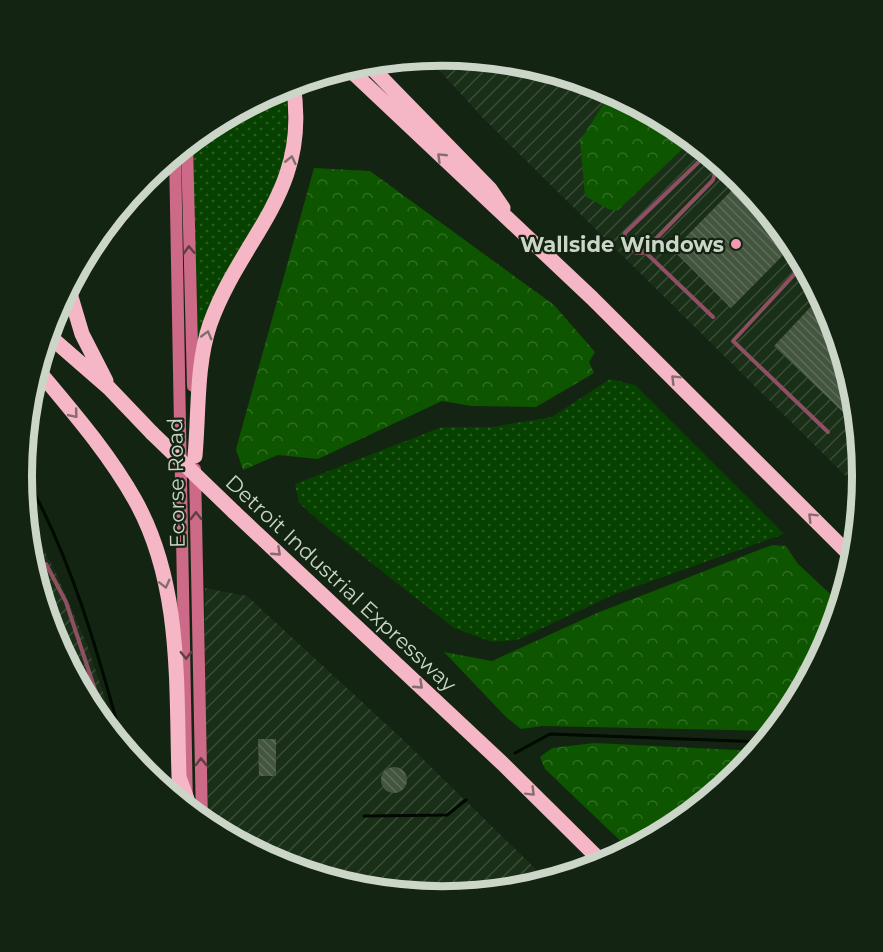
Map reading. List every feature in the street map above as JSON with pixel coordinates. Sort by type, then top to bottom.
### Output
[{"type":"highway","points":[[376,72],[490,189],[514,226]]},
{"type":"highway","points":[[356,75],[592,298],[845,550]]},
{"type":"highway","points":[[195,456],[202,359],[209,327],[219,301],[281,192],[295,142],[293,94]]},
{"type":"highway","points":[[72,300],[82,334],[109,388]]},
{"type":"highway","name":"Detroit Industrial Expressway","points":[[54,340],[109,388],[234,512],[503,764],[596,856]]},
{"type":"highway","points":[[43,377],[115,467],[136,503],[155,547],[167,588],[174,631],[179,777],[185,795]]},
{"type":"main road","name":"Ecorse Road","points":[[187,155],[202,808]]},
{"type":"main road","name":"Ecorse Road","points":[[175,165],[187,797]]},
{"type":"lane","points":[[701,159],[625,232],[624,240],[636,253],[644,251],[713,180],[715,171]]},
{"type":"lane","points":[[644,251],[713,318]]},
{"type":"lane","points":[[797,271],[733,341],[828,432]]},
{"type":"lane","points":[[46,564],[66,602],[98,700]]},
{"type":"shaded area","points":[[435,66],[468,67],[521,74],[548,80],[598,97],[623,108],[669,135],[712,168],[731,186],[767,226],[782,248],[797,271],[820,319],[830,344],[844,396],[851,449],[852,482],[483,118]]},
{"type":"shaded area","points":[[36,533],[57,575],[87,645],[108,715],[86,681],[63,633],[45,582]]},
{"type":"shaded area","points":[[205,588],[247,596],[399,736],[540,874],[468,885],[415,885],[335,872],[260,844],[208,813],[204,696]]},
{"type":"green space","points":[[287,96],[288,144],[277,183],[201,334],[198,334],[192,151],[237,121]]},
{"type":"green space","points":[[606,100],[646,121],[685,147],[617,211],[608,209],[585,196],[580,141]]},
{"type":"green space","points":[[314,168],[370,171],[554,305],[595,352],[589,362],[594,373],[536,407],[472,406],[442,401],[318,459],[278,455],[243,470],[236,449]]},
{"type":"green space","points":[[610,379],[635,385],[784,534],[615,594],[517,640],[492,642],[454,628],[299,503],[295,484],[442,427],[492,427],[552,417]]},
{"type":"green space","points":[[772,545],[786,546],[798,564],[833,597],[820,633],[797,681],[763,731],[542,726],[521,729],[506,717],[444,652],[492,661],[597,613]]},
{"type":"green space","points":[[594,743],[746,750],[691,801],[623,844],[545,769],[540,757],[552,748]]},
{"type":"building","points":[[461,67],[501,71],[461,70]]},
{"type":"building","name":"Wallside Windows","points":[[733,189],[767,226],[785,253],[731,308],[673,250]]},
{"type":"building","points":[[813,304],[830,344],[847,412],[845,414],[774,346]]},
{"type":"building","points":[[258,739],[276,739],[276,776],[259,776]]},
{"type":"building","points":[[394,767],[403,771],[407,780],[403,789],[394,793],[385,789],[381,780],[385,771]]},
{"type":"waterway","points":[[32,489],[55,536],[82,605],[119,729]]},
{"type":"waterway","points":[[515,753],[550,734],[754,742]]},
{"type":"waterway","points":[[364,816],[447,815],[466,800]]},
{"type":"place","name":"Wallside Windows","points":[[736,244]]}]
